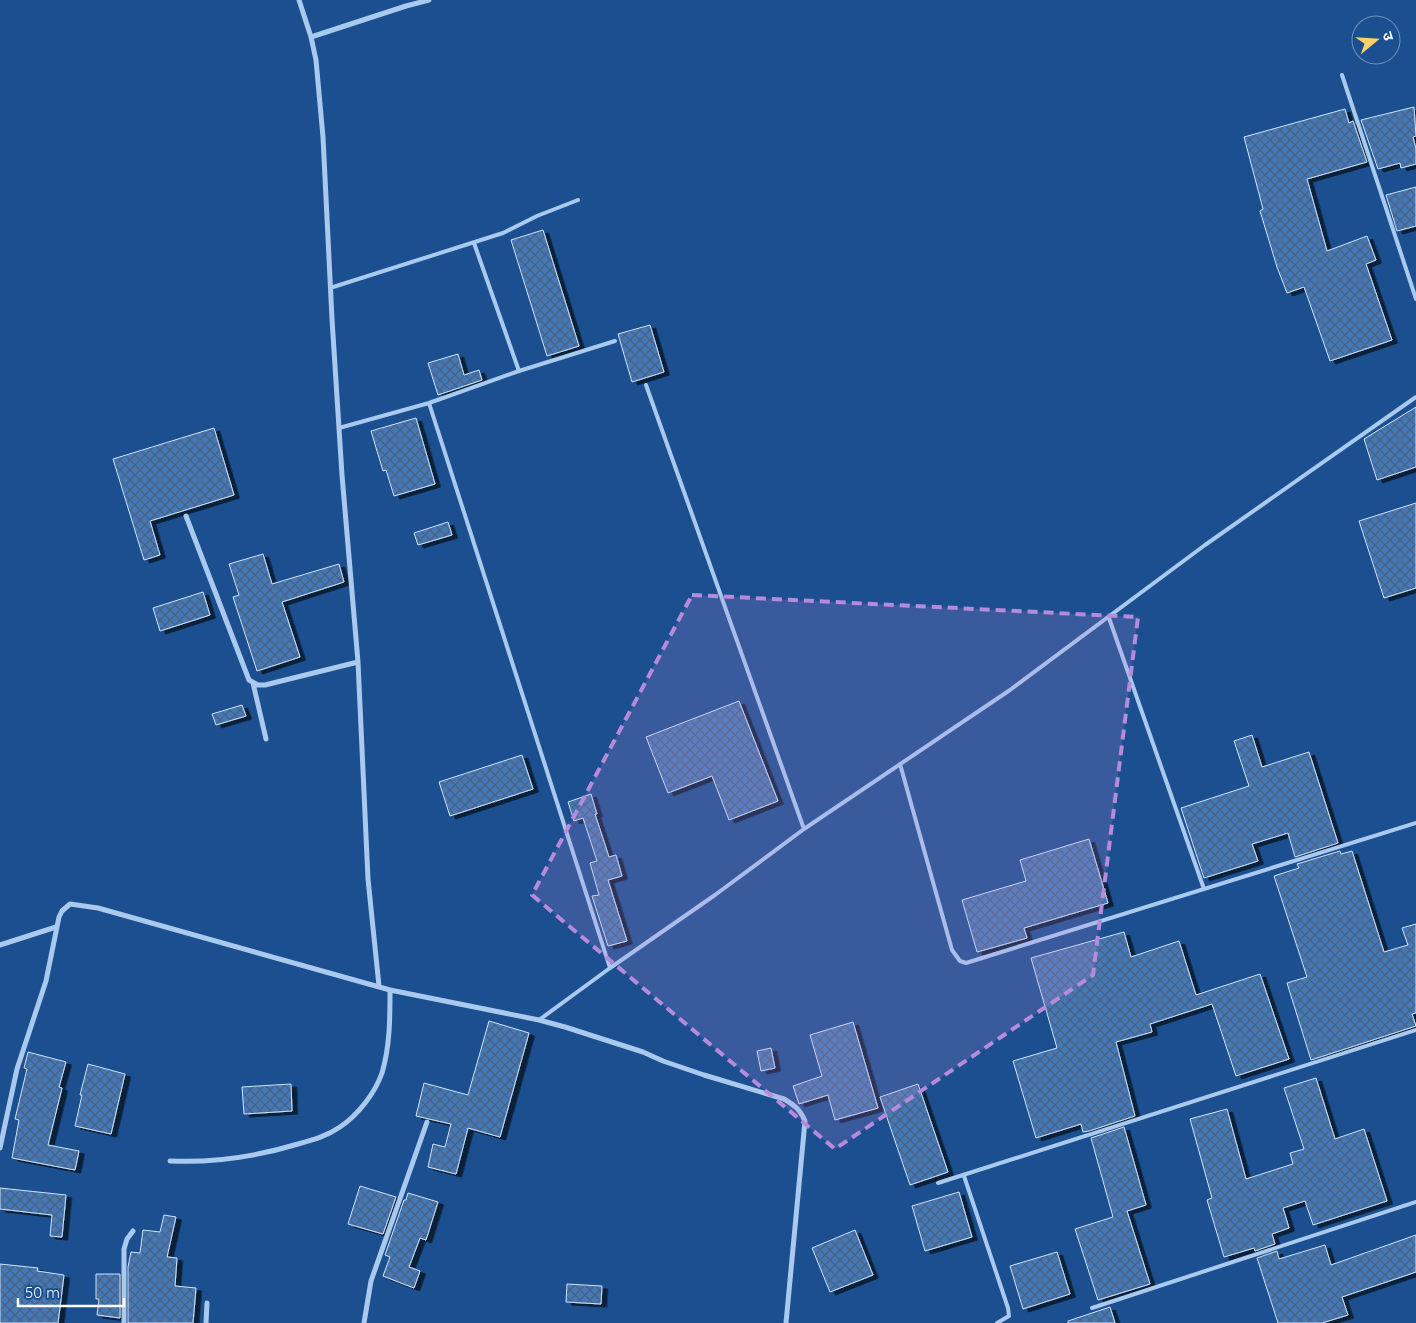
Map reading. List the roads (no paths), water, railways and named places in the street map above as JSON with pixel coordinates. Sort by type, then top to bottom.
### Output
[{"type":"street","points":[[299,0],[311,37],[318,76],[339,428],[358,662],[368,879],[379,986]]},
{"type":"street","points":[[311,37],[429,0]]},
{"type":"street","points":[[186,516],[246,675],[253,683],[266,739]]},
{"type":"street","points":[[253,683],[265,685],[358,662]]},
{"type":"street","points":[[0,1148],[17,1068],[46,981],[56,927],[62,911],[70,904],[98,908],[390,990],[539,1020],[643,1052],[704,1075],[784,1099],[795,1105],[801,1111],[805,1120],[786,1323]]},
{"type":"street","points":[[0,945],[56,927]]},
{"type":"street","points":[[170,1161],[227,1160],[271,1152],[325,1135],[350,1119],[370,1095],[381,1075],[390,1031],[390,990]]},
{"type":"street","points":[[364,1323],[371,1282],[427,1122]]},
{"type":"street","points":[[0,1124],[3,1133]]},
{"type":"street","points":[[124,1323],[124,1249],[127,1239],[133,1231]]},
{"type":"street","points":[[206,1323],[207,1303]]},
{"type":"lane","points":[[1342,75],[1416,299]]},
{"type":"lane","points":[[330,288],[504,233],[537,216],[578,200]]},
{"type":"lane","points":[[474,242],[519,372]]},
{"type":"lane","points":[[339,428],[429,402],[615,341]]},
{"type":"lane","points":[[646,385],[804,829]]},
{"type":"lane","points":[[539,1020],[804,829],[1010,690],[1220,534],[1416,397]]},
{"type":"lane","points":[[429,402],[610,968]]},
{"type":"lane","points":[[1108,618],[1204,890]]},
{"type":"lane","points":[[900,764],[952,950],[960,961],[966,963],[1416,823]]},
{"type":"lane","points":[[938,1183],[1416,1030]]},
{"type":"lane","points":[[964,1176],[1008,1308],[1009,1316],[997,1323]]},
{"type":"lane","points":[[1092,1308],[1416,1202]]}]
